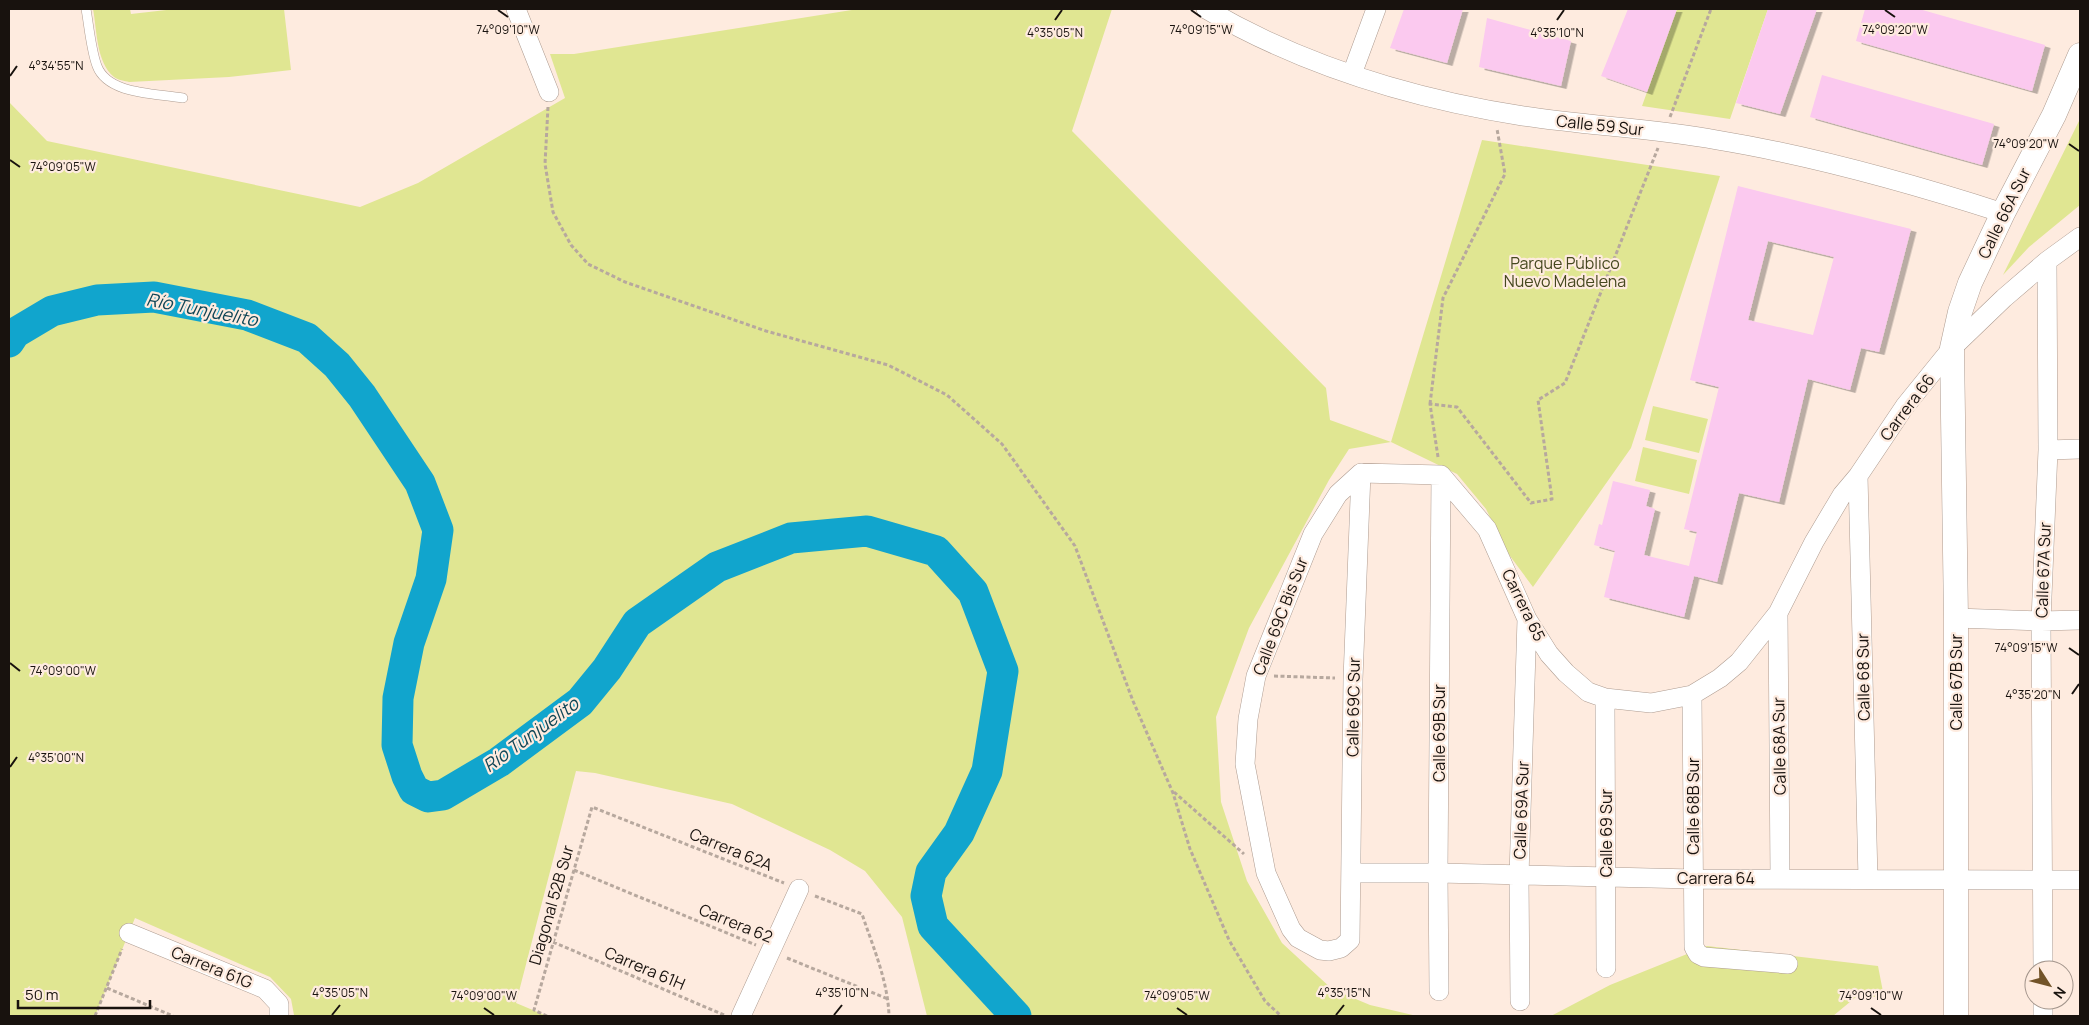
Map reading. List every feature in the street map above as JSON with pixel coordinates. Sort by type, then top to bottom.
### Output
[{"type":"street","points":[[516,9],[549,92]]},
{"type":"street","name":"Calle 59 Sur","points":[[1206,9],[1258,36],[1322,64],[1395,88],[1494,111],[1601,126],[1665,132],[1765,149],[1860,171],[2003,213]]},
{"type":"street","points":[[1352,74],[1376,9]]},
{"type":"street","name":"Calle 66A Sur","points":[[1952,348],[1964,298],[2003,213],[2054,115],[2080,55]]},
{"type":"street","name":"Carrera 66","points":[[1778,613],[1823,526],[1842,495],[1858,476],[1906,406],[1952,348],[2004,298],[2047,261],[2080,237]]},
{"type":"street","name":"Calle 67A Sur","points":[[2043,960],[2041,621],[2048,450],[2047,261]]},
{"type":"street","name":"Calle 67B Sur","points":[[1952,348],[1956,618],[1956,1016]]},
{"type":"street","points":[[2048,450],[2080,449]]},
{"type":"street","points":[[1361,473],[1441,475]]},
{"type":"street","name":"Calle 69C Bis Sur","points":[[1350,940],[1341,948],[1329,951],[1320,950],[1298,938],[1291,929],[1266,873],[1245,764],[1248,719],[1256,676],[1313,534],[1338,494],[1361,473]]},
{"type":"street","name":"Calle 69C Sur","points":[[1350,940],[1353,678],[1361,473]]},
{"type":"street","name":"Carrera 65","points":[[1441,475],[1487,529],[1528,619],[1549,654],[1566,673],[1588,692],[1605,698],[1650,703],[1692,695],[1740,662],[1778,613]]},
{"type":"street","name":"Calle 69B Sur","points":[[1439,991],[1441,475]]},
{"type":"street","name":"Calle 68 Sur","points":[[1858,476],[1868,879]]},
{"type":"street","name":"Calle 68A Sur","points":[[1778,613],[1780,878]]},
{"type":"street","points":[[1956,618],[2041,621],[2080,620]]},
{"type":"street","name":"Calle 69A Sur","points":[[1520,1001],[1519,876],[1528,619]]},
{"type":"street","name":"Calle 68B Sur","points":[[1692,695],[1694,947],[1698,954],[1704,957],[1788,964]]},
{"type":"street","name":"Calle 69 Sur","points":[[1605,698],[1606,968]]},
{"type":"street","name":"Carrera 64","points":[[1351,873],[1438,873],[1693,879],[2080,880]]},
{"type":"street","points":[[741,1016],[799,889]]},
{"type":"street","name":"Carrera 61G","points":[[129,932],[265,989],[278,1004],[279,1016]]},
{"type":"lane","points":[[86,9],[97,66],[108,82],[125,89],[183,98]]},
{"type":"path","points":[[1430,404],[1457,407],[1530,503],[1552,499],[1538,400],[1565,384],[1712,9]]},
{"type":"path","points":[[549,92],[545,164],[553,212],[571,245],[588,264],[625,282],[766,331],[888,365],[947,395],[1002,444],[1075,546],[1137,709],[1172,790],[1190,849],[1229,940],[1265,1001],[1281,1016]]},
{"type":"path","points":[[1441,475],[1430,404],[1444,298],[1506,174],[1494,111]]},
{"type":"path","points":[[1256,676],[1353,678]]},
{"type":"path","points":[[1172,790],[1266,873]]},
{"type":"path","name":"Diagonal 52B Sur","points":[[547,1016],[534,1010],[592,807]]},
{"type":"path","name":"Carrera 62A","points":[[592,807],[862,914],[888,1000]]},
{"type":"path","name":"Carrera 62","points":[[574,870],[888,1000]]},
{"type":"path","points":[[95,1016],[129,932]]},
{"type":"path","name":"Carrera 61H","points":[[553,942],[727,1016]]},
{"type":"path","points":[[107,988],[173,1016]]},
{"type":"path","points":[[888,1000],[889,1016]]},
{"type":"green space","points":[[93,9],[130,9],[131,14],[175,9],[284,9],[291,70],[229,77],[129,82],[119,80],[108,71],[100,54]]},
{"type":"green space","points":[[858,9],[1112,9],[1072,131],[1326,388],[1330,420],[1391,442],[1349,449],[1329,480],[1249,628],[1216,717],[1221,802],[1247,881],[1282,943],[1332,989],[1370,1005],[1417,1016],[927,1016],[902,917],[865,871],[830,850],[732,804],[595,773],[576,771],[516,1003],[547,1016],[296,1016],[294,1015],[291,999],[270,977],[135,918],[95,1016],[9,1016],[9,102],[47,141],[360,207],[418,183],[565,98],[550,54],[574,54]]},
{"type":"green space","points":[[1677,9],[1768,9],[1730,119],[1642,106]]},
{"type":"green space","points":[[2080,119],[2080,205],[2029,247],[2003,275]]},
{"type":"green space","name":"Parque Público Nuevo Madelena","points":[[1482,140],[1720,176],[1631,448],[1533,587],[1507,552],[1486,509],[1457,474],[1391,442]]},
{"type":"green space","points":[[1653,406],[1708,419],[1699,453],[1645,440]]},
{"type":"green space","points":[[1643,447],[1697,460],[1689,494],[1635,481]]},
{"type":"green space","points":[[1707,946],[1878,966],[1884,997],[1856,997],[1833,1016],[1551,1016],[1610,985]]},
{"type":"building","points":[[1404,9],[1463,9],[1447,63],[1390,48]]},
{"type":"building","points":[[1628,9],[1677,9],[1647,92],[1601,76]]},
{"type":"building","points":[[1768,9],[1817,9],[1780,114],[1736,103]]},
{"type":"building","points":[[1865,9],[1919,9],[2045,45],[2032,91],[1856,41]]},
{"type":"building","points":[[1487,18],[1571,41],[1561,86],[1479,67]]},
{"type":"building","points":[[1822,75],[1994,124],[1982,165],[1810,117]]},
{"type":"building","points":[[1738,186],[1911,229],[1879,352],[1861,348],[1850,390],[1808,379],[1779,502],[1739,493],[1717,582],[1694,576],[1684,617],[1604,597],[1615,551],[1594,545],[1599,524],[1602,525],[1613,481],[1650,490],[1646,506],[1655,509],[1644,555],[1689,566],[1697,532],[1684,529],[1719,387],[1690,380]],"holes":[[[1768,241],[1834,257],[1813,335],[1748,320]]]},
{"type":"waterway","name":"Río Tunjuelito","points":[[9,342],[15,333],[52,311],[97,300],[154,297],[247,315],[307,338],[337,365],[362,396],[420,483],[438,530],[431,579],[409,643],[398,698],[397,745],[407,776],[414,790],[428,797],[443,795],[499,762],[580,702],[607,669],[637,623],[717,567],[791,538],[867,531],[936,551],[973,592],[1003,671],[987,771],[959,833],[931,872],[926,896],[933,926],[1016,1016]]}]
